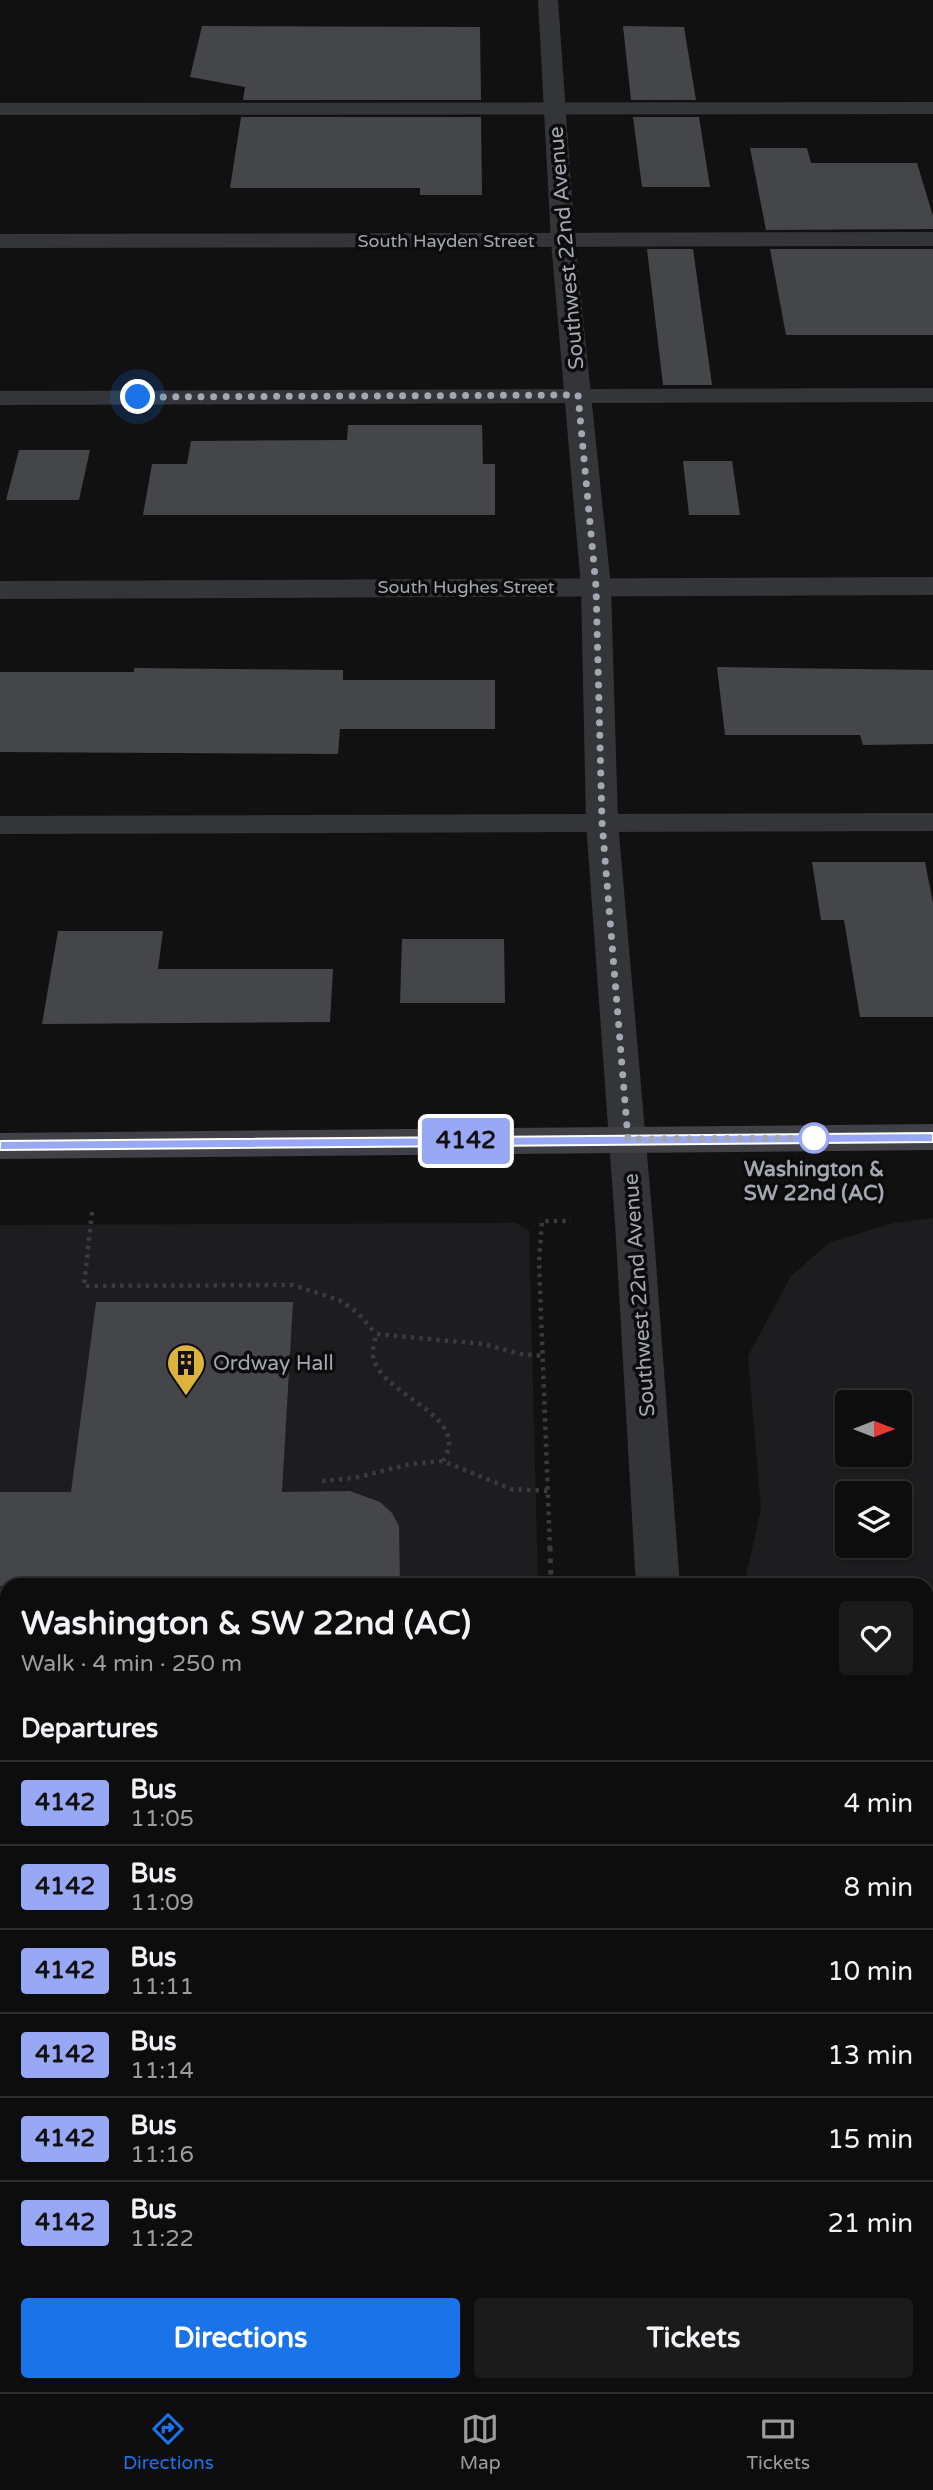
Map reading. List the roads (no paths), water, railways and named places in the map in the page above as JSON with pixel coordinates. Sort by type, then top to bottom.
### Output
[{"type":"main road","points":[[0,1146],[933,1137]]},
{"type":"street","name":"Southwest 22nd Avenue","points":[[548,0],[563,241],[596,587],[602,822],[628,1139],[657,1578]]},
{"type":"street","name":"South Hayden Street","points":[[0,241],[933,239]]},
{"type":"street","name":"South Hughes Street","points":[[0,590],[933,586]]},
{"type":"lane","points":[[0,109],[933,108]]},
{"type":"lane","points":[[0,398],[933,396]]},
{"type":"lane","points":[[0,825],[933,822]]},
{"type":"place","name":"Washington & SW 22nd (AC)","points":[[814,1138]]},
{"type":"place","name":"Ordway Hall","points":[[186,1397]]}]
